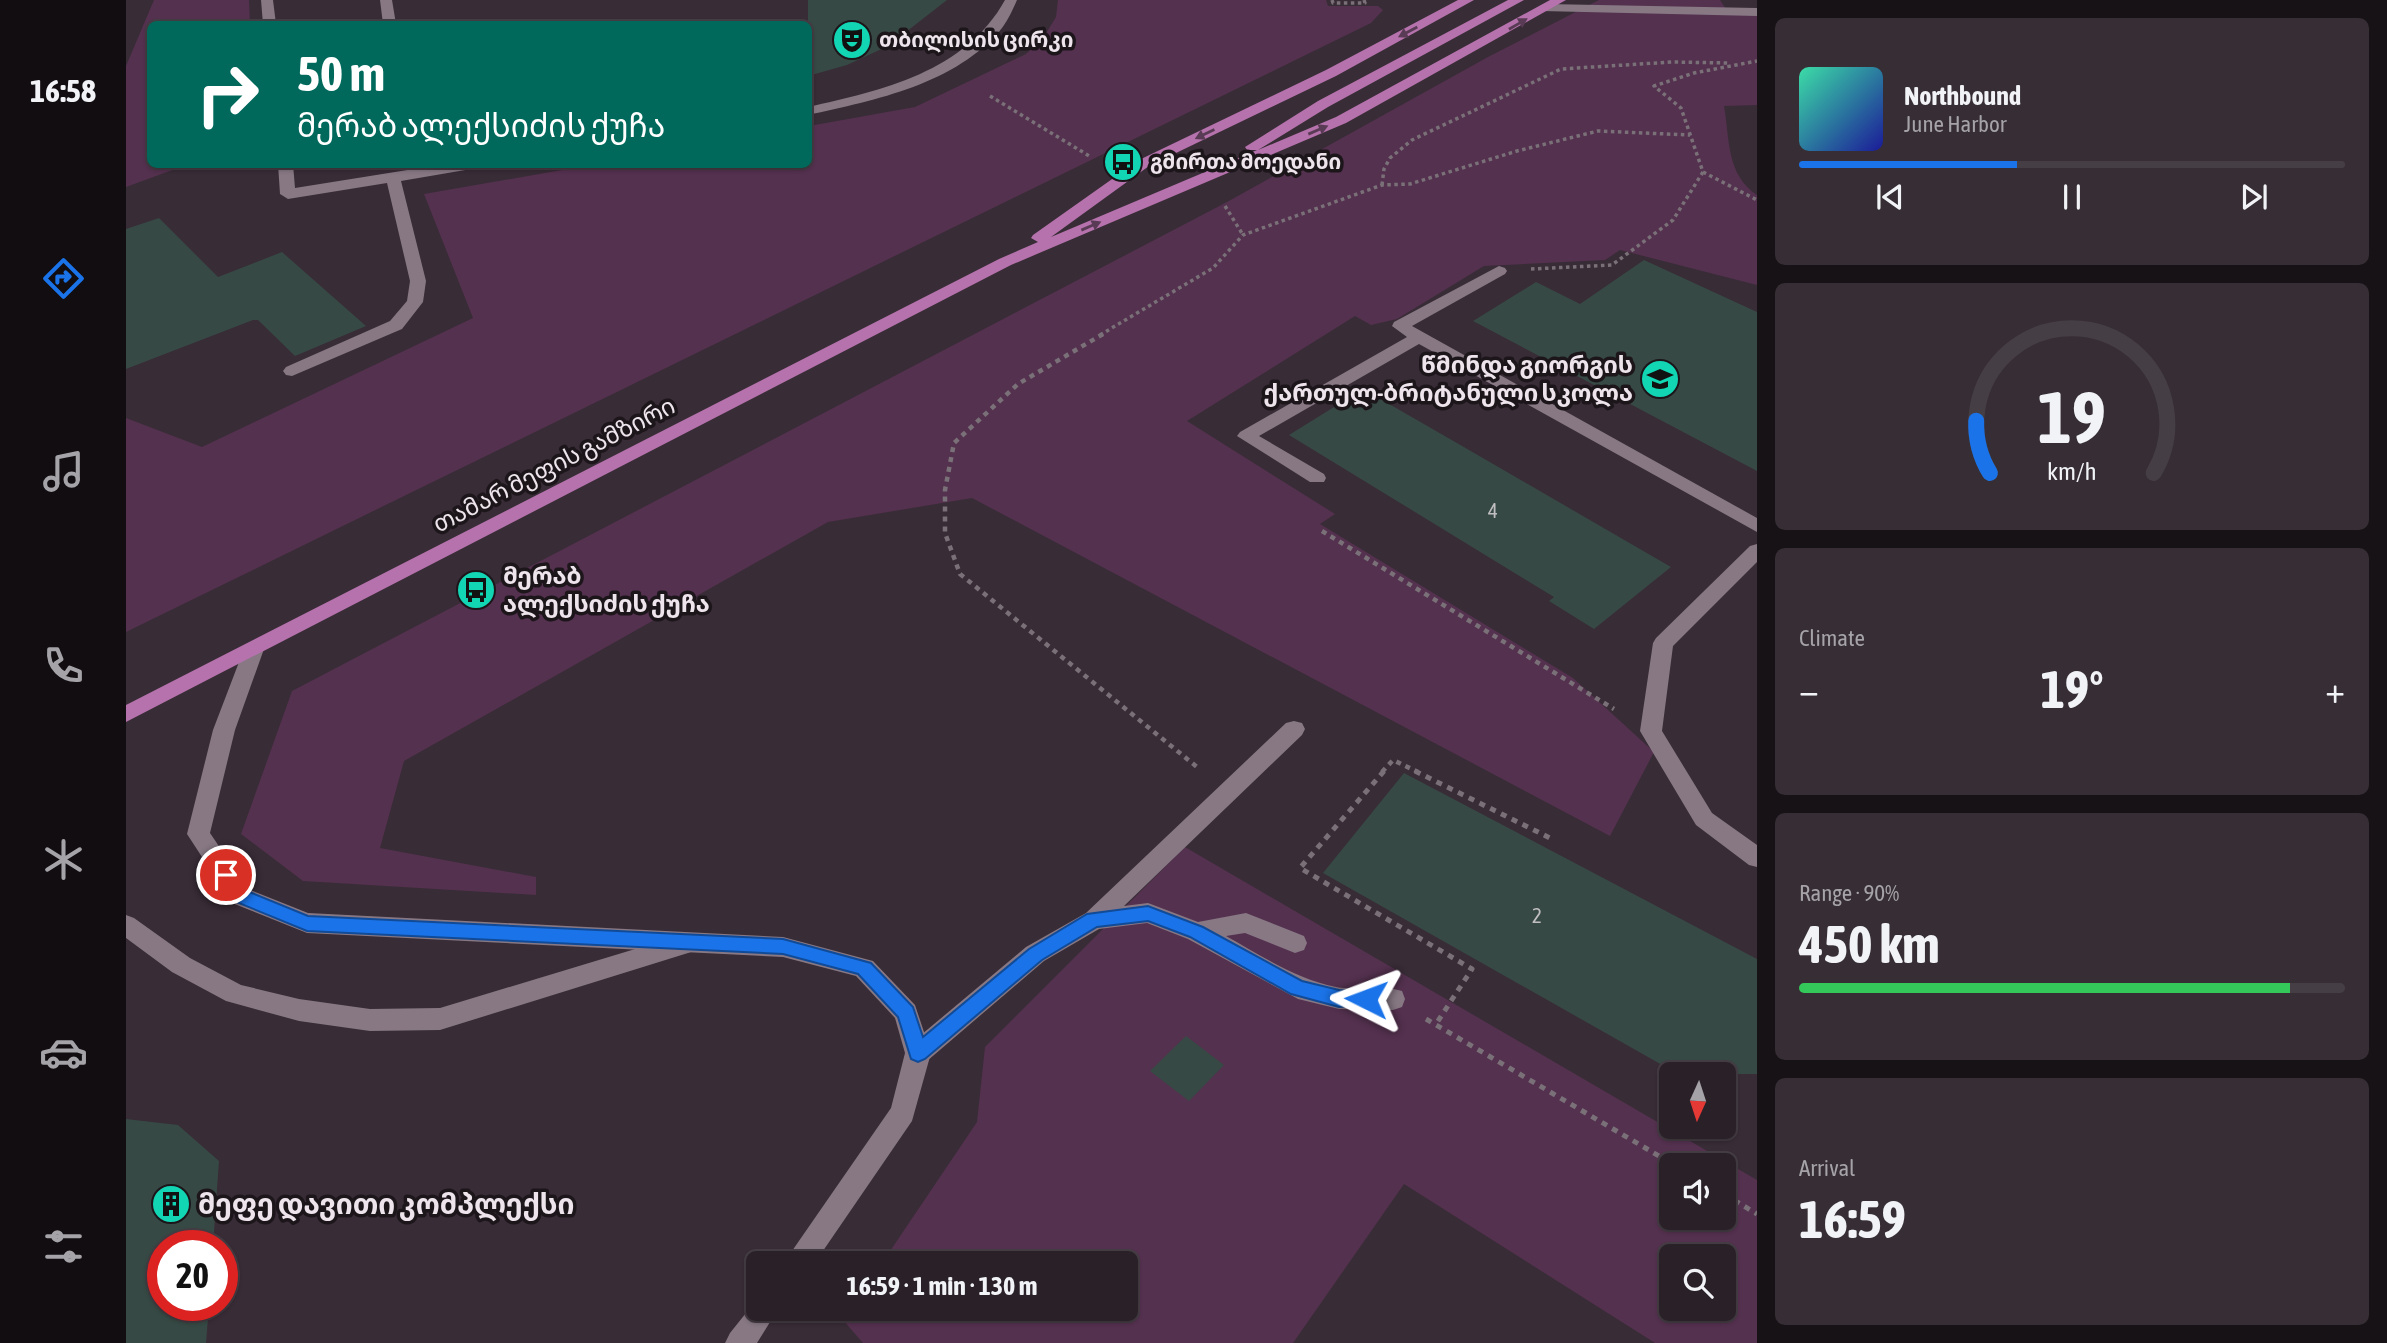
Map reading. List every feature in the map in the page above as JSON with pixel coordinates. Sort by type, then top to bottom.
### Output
[{"type":"main road","name":"თამარ მეფის გამზირი","points":[[1006,262],[1144,163],[1331,73],[1468,0]]},
{"type":"main road","points":[[1187,186],[1324,104],[1518,0]]},
{"type":"main road","points":[[1187,186],[1341,120],[1560,0]]},
{"type":"main road","name":"თამარ მეფის გამზირი","points":[[126,714],[1006,262],[1187,186]]},
{"type":"street","points":[[267,0],[270,21]]},
{"type":"street","points":[[386,0],[390,21]]},
{"type":"street","points":[[812,110],[895,89],[929,74],[991,33],[1005,15],[1011,0]]},
{"type":"street","points":[[1546,8],[1757,12]]},
{"type":"street","points":[[285,168],[288,194],[453,168]]},
{"type":"street","points":[[292,372],[396,325],[415,302],[418,281],[393,178]]},
{"type":"street","points":[[1499,271],[1400,326],[1757,526]]},
{"type":"street","points":[[1317,478],[1245,436],[1419,337]]},
{"type":"street","points":[[1757,551],[1663,643],[1651,731],[1704,819],[1757,858]]},
{"type":"street","points":[[254,649],[224,730],[198,834],[240,896],[307,923],[783,947],[864,968],[906,1013],[918,1053],[903,1114],[806,1251]]},
{"type":"street","points":[[918,1053],[1035,954],[1094,920],[1294,729]]},
{"type":"street","points":[[1094,920],[1148,913],[1197,932],[1298,988],[1339,999],[1393,999]]},
{"type":"street","points":[[1197,932],[1246,923],[1295,943]]},
{"type":"street","points":[[126,925],[181,965],[235,994],[299,1010],[370,1020],[440,1019],[689,943]]},
{"type":"street","points":[[740,1343],[756,1321]]},
{"type":"path","points":[[1332,0],[1333,3],[1365,3],[1364,0]]},
{"type":"path","points":[[1382,185],[1382,167],[1392,153],[1412,140],[1561,69],[1672,62],[1757,61]]},
{"type":"path","points":[[1737,63],[1654,86],[1681,108],[1703,172],[1757,200]]},
{"type":"path","points":[[990,96],[1093,158]]},
{"type":"path","points":[[1228,793],[960,574],[945,533],[945,490],[954,443],[1018,384],[1213,268],[1243,235],[1382,185],[1410,184],[1517,150],[1598,131],[1690,135]]},
{"type":"path","points":[[1499,271],[1612,265],[1673,220],[1703,172]]},
{"type":"path","points":[[1224,205],[1243,235]]},
{"type":"path","points":[[1322,531],[1651,731]]},
{"type":"path","points":[[1436,1024],[1472,969],[1300,868],[1393,761],[1554,840]]},
{"type":"path","points":[[1481,1051],[1659,1156]]},
{"type":"path","points":[[1736,1201],[1757,1214]]},
{"type":"shaded area","points":[[154,0],[249,0],[250,21],[147,21],[147,168],[178,168],[126,187],[126,66]]},
{"type":"shaded area","points":[[1058,0],[1326,0],[1328,6],[1378,6],[1383,10],[1371,23],[126,632],[126,418],[202,447],[473,318],[424,194],[574,168],[812,168],[812,125],[915,107],[1026,54],[1043,38],[1056,17]]},
{"type":"shaded area","points":[[1599,0],[1720,0],[1726,9],[1757,16],[1757,105],[1724,106],[1735,167],[1747,187],[1757,195],[1757,285],[1620,250],[1605,260],[1484,266],[1397,319],[1371,325],[1355,316],[1187,421],[1335,514],[1320,524],[1573,678],[1654,752],[1610,836],[972,498],[828,522],[404,761],[380,848],[536,877],[536,895],[303,881],[241,834],[292,691],[1227,202],[1488,57]]},
{"type":"shaded area","points":[[1185,847],[1659,1123],[1659,1139],[1687,1139],[1711,1153],[1659,1153],[1659,1230],[1736,1230],[1736,1168],[1757,1180],[1757,1343],[1655,1343],[1404,1184],[1293,1343],[863,1343],[844,1321],[1138,1321],[1138,1251],[890,1251],[977,1122],[985,1047]]},
{"type":"building","points":[[808,0],[947,0],[888,46],[847,65],[812,75],[812,21],[808,21]]},
{"type":"building","points":[[159,218],[218,277],[282,252],[366,326],[295,356],[258,320],[253,320],[126,369],[126,229]]},
{"type":"building","points":[[1644,260],[1757,312],[1757,471],[1473,321],[1536,282],[1580,304]]},
{"type":"building","points":[[1363,389],[1671,567],[1594,629],[1549,601],[1554,597],[1289,435]]},
{"type":"building","points":[[1404,773],[1757,959],[1757,1074],[1736,1074],[1736,1062],[1659,1063],[1323,873]]},
{"type":"building","points":[[1186,1036],[1224,1065],[1189,1101],[1150,1071]]},
{"type":"building","name":"მეფე დავითი კომპლექსი","points":[[126,1119],[178,1125],[219,1161],[214,1230],[147,1230],[147,1321],[208,1321],[206,1343],[126,1343]]},
{"type":"place","name":"თბილისის ცირკი","points":[[852,40]]},
{"type":"place","name":"გმირთა მოედანი","points":[[1123,162]]},
{"type":"place","name":"წმინდა გიორგის ქართულ-ბრიტანული სკოლა","points":[[1660,379]]},
{"type":"place","name":"მერაბ ალექსიძის ქუჩა","points":[[476,590]]},
{"type":"place","name":"მეფე დავითი კომპლექსი","points":[[171,1204]]},
{"type":"route","points":[[226,875],[240,896],[307,923],[783,947],[864,968],[906,1013],[918,1053],[1035,954],[1094,920],[1148,913],[1197,932],[1298,988],[1339,999],[1366,999]]}]
